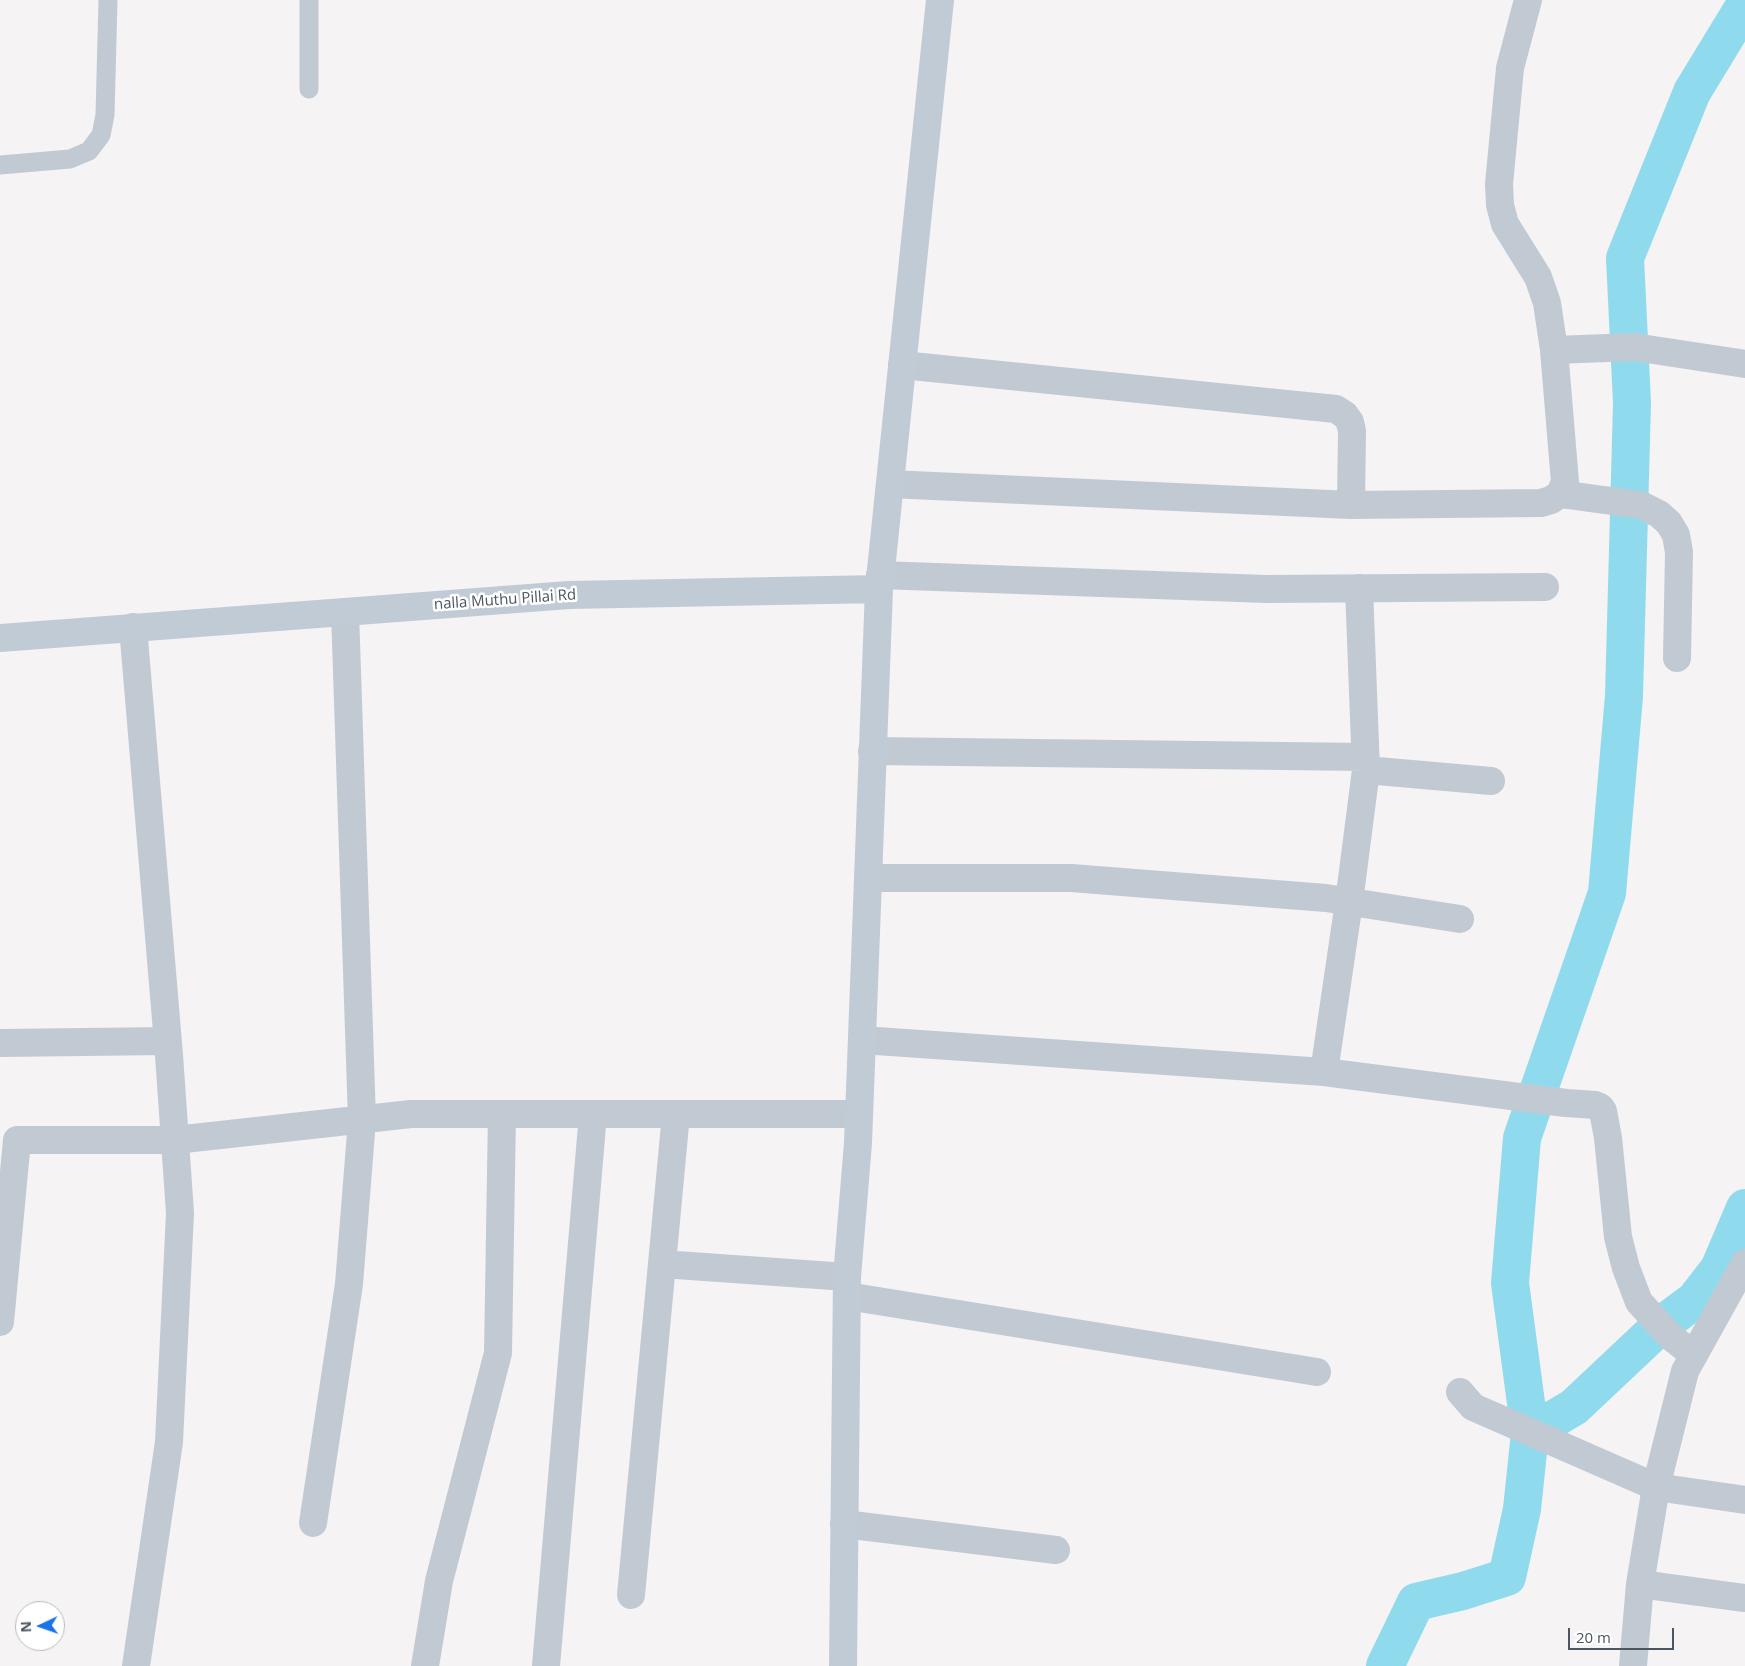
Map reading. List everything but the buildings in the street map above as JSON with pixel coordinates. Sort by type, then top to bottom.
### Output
[{"type":"street","points":[[843,1666],[847,1287],[858,1143],[880,582],[940,0]]},
{"type":"street","points":[[890,484],[1351,505],[1541,503],[1551,500],[1560,494],[1564,482],[1554,350],[1547,303],[1538,277],[1505,224],[1500,205],[1499,184],[1510,68],[1528,0]]},
{"type":"street","points":[[1554,350],[1634,347],[1745,364]]},
{"type":"street","points":[[902,365],[1336,409],[1345,415],[1350,422],[1352,431],[1351,505]]},
{"type":"street","points":[[1560,494],[1641,505],[1659,514],[1670,523],[1676,535],[1679,552],[1677,658]]},
{"type":"street","points":[[880,582],[1266,589],[1545,587]]},
{"type":"street","name":"nalla Muthu Pillai Rd","points":[[0,638],[570,595],[880,582]]},
{"type":"street","points":[[1324,1072],[1349,902],[1365,764],[1359,588]]},
{"type":"street","points":[[313,1523],[348,1284],[362,1120],[345,612]]},
{"type":"street","points":[[133,627],[180,1213],[170,1442],[136,1666]]},
{"type":"street","points":[[872,751],[1365,764],[1491,781]]},
{"type":"street","points":[[868,878],[1071,878],[1326,898],[1460,919]]},
{"type":"street","points":[[0,1043],[167,1040]]},
{"type":"street","points":[[862,1040],[1324,1072],[1566,1103],[1595,1105],[1603,1111],[1608,1138],[1618,1237],[1626,1268],[1639,1302],[1671,1337],[1694,1355]]},
{"type":"street","points":[[0,1322],[16,1140],[175,1140],[411,1114],[859,1114]]},
{"type":"street","points":[[425,1666],[438,1581],[498,1352],[502,1114]]},
{"type":"street","points":[[546,1666],[592,1114]]},
{"type":"street","points":[[631,1594],[676,1114]]},
{"type":"street","points":[[1633,1666],[1640,1584],[1656,1488],[1685,1371],[1745,1263]]},
{"type":"street","points":[[662,1264],[847,1287],[1317,1372]]},
{"type":"street","points":[[1460,1392],[1473,1408],[1656,1488],[1745,1500]]},
{"type":"street","points":[[844,1524],[1056,1550]]},
{"type":"street","points":[[1640,1584],[1745,1598]]},
{"type":"lane","points":[[0,165],[70,159],[89,151],[101,135],[105,115],[108,0]]},
{"type":"lane","points":[[309,0],[309,89]]},
{"type":"waterway","points":[[1530,1433],[1510,1283],[1522,1138],[1607,893],[1624,696],[1632,403],[1625,258],[1692,92],[1745,5]]},
{"type":"waterway","points":[[1385,1666],[1416,1602],[1463,1591],[1507,1577],[1522,1509],[1530,1433],[1574,1407],[1660,1326],[1695,1300],[1719,1269],[1745,1208]]}]
